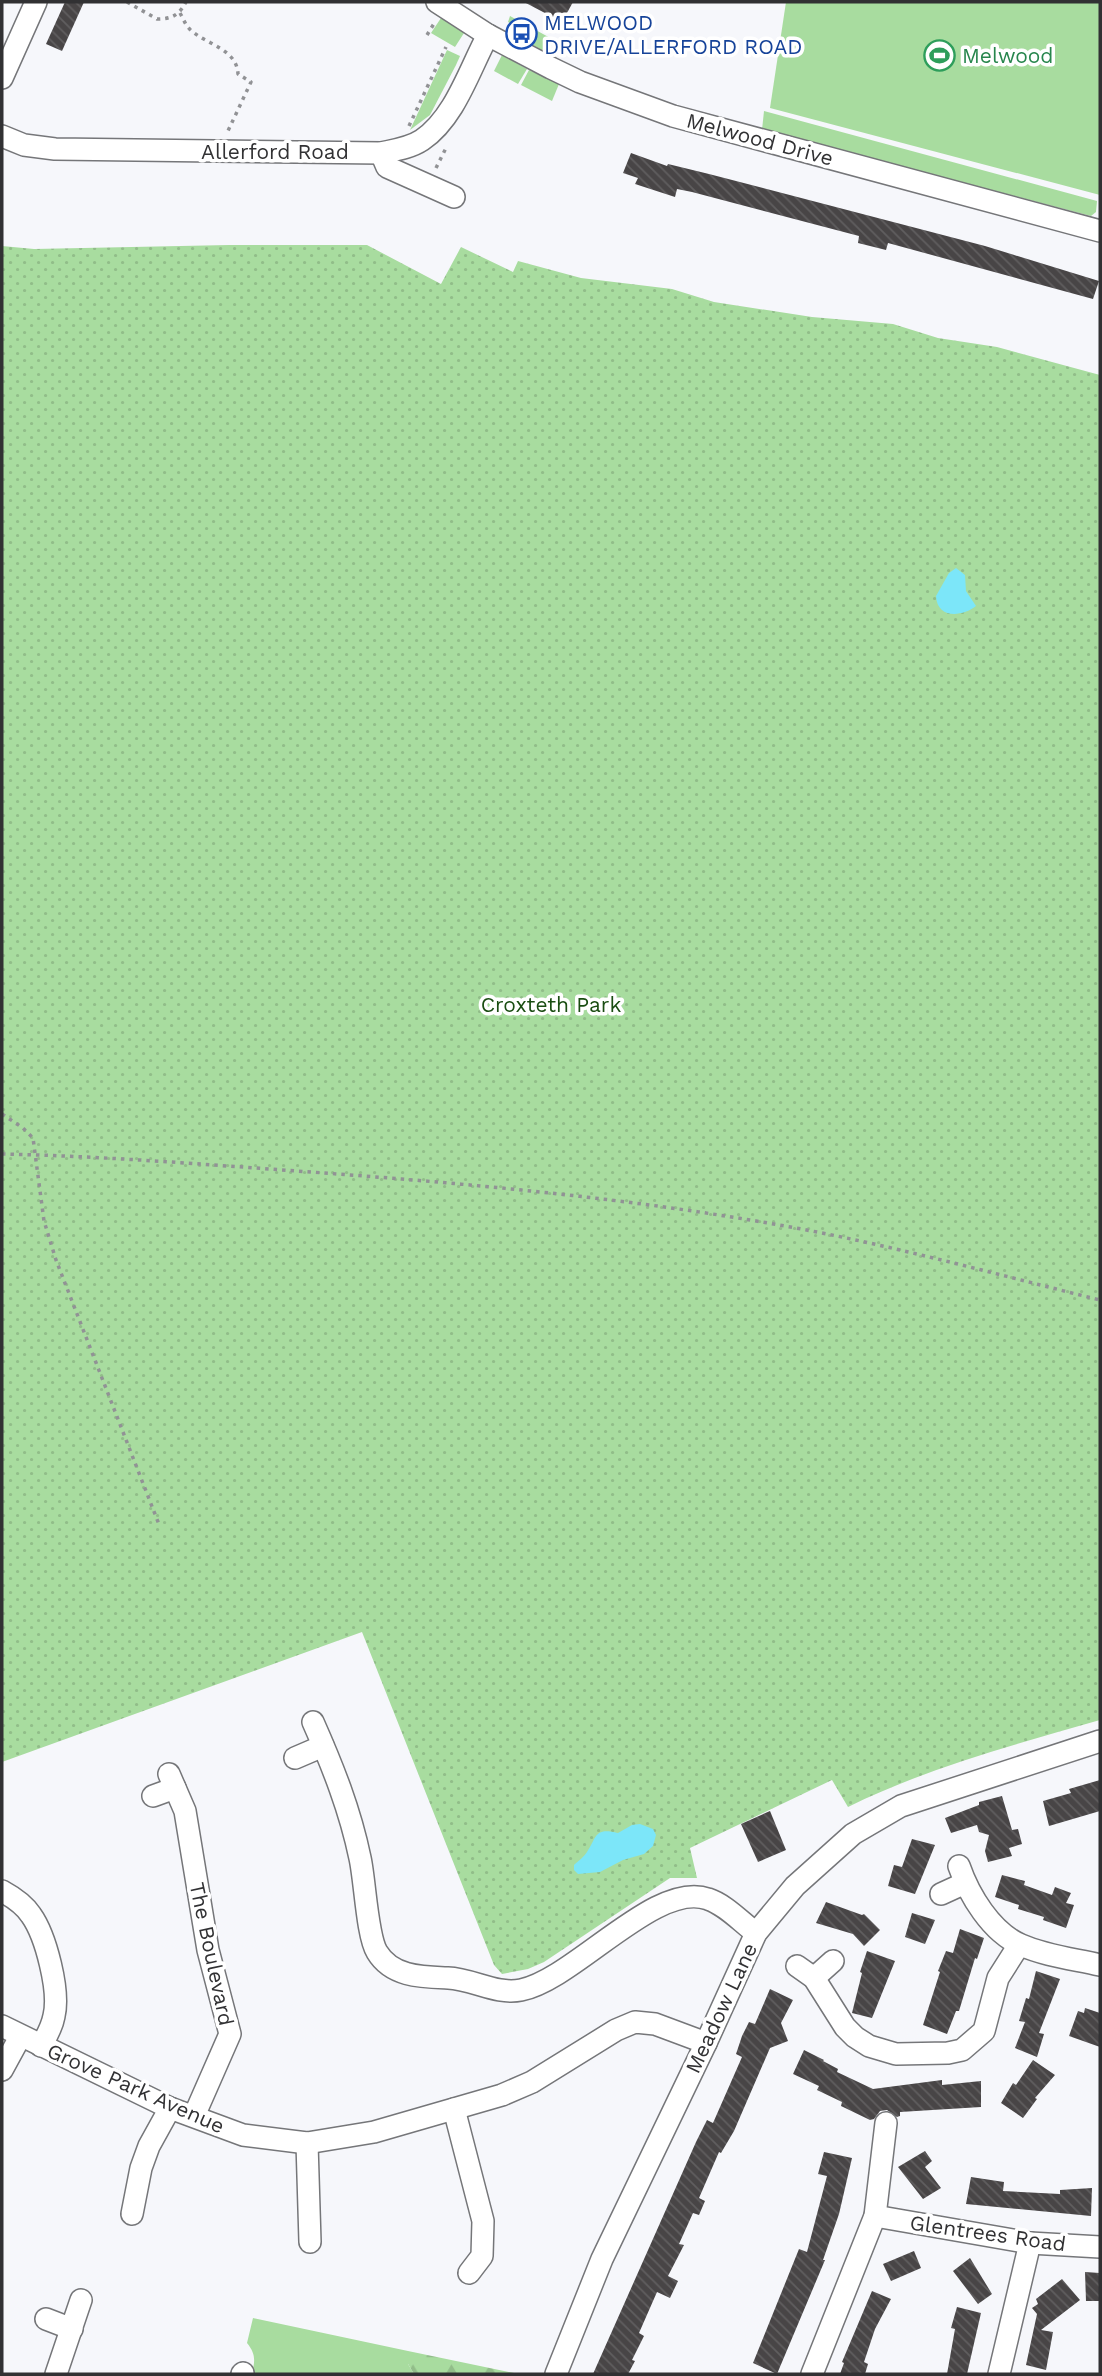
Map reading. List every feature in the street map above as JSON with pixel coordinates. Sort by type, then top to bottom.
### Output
[{"type":"street","points":[[2,78],[36,2]]},
{"type":"street","name":"Melwood Drive","points":[[437,2],[488,35],[580,82],[673,116],[1100,232]]},
{"type":"street","name":"Allerford Road","points":[[2,136],[24,145],[55,149],[389,151],[423,140],[441,122],[455,102],[488,35]]},
{"type":"street","points":[[389,151],[387,167],[454,197]]},
{"type":"street","points":[[313,1723],[334,1769],[352,1825],[365,1880],[375,1950],[383,1960],[407,1975],[453,1978],[507,1991],[522,1990],[559,1973],[649,1912],[670,1901],[689,1896],[706,1898],[717,1903],[756,1933]]},
{"type":"street","name":"Meadow Lane","points":[[555,2374],[602,2259],[756,1933],[795,1886],[839,1845],[901,1806],[1100,1741]]},
{"type":"street","points":[[295,1758],[323,1746]]},
{"type":"street","name":"The Boulevard","points":[[153,1796],[172,1781],[185,1811],[208,1950],[230,2034],[194,2116]]},
{"type":"street","points":[[941,1894],[962,1874],[986,1915],[1019,1945],[1042,1953],[1100,1965]]},
{"type":"street","points":[[2,1891],[22,1904],[32,1917],[49,1964],[56,2004],[50,2030],[41,2046]]},
{"type":"street","points":[[833,1961],[806,1972],[855,2037],[869,2046],[896,2054],[948,2053],[962,2050],[985,2031],[998,1978],[1019,1945]]},
{"type":"street","name":"Grove Park Avenue","points":[[11,2031],[170,2108],[243,2136],[307,2143],[374,2132],[502,2095],[532,2082],[616,2030],[635,2022],[655,2024],[706,2043]]},
{"type":"street","points":[[2,2070],[11,2031]]},
{"type":"street","points":[[132,2214],[141,2168],[149,2146],[170,2108]]},
{"type":"street","points":[[454,2109],[483,2221],[482,2256],[469,2273]]},
{"type":"street","points":[[812,2374],[875,2216],[886,2123]]},
{"type":"street","points":[[307,2143],[310,2242]]},
{"type":"street","name":"Glentrees Road","points":[[875,2216],[1030,2244],[1100,2247]]},
{"type":"street","points":[[999,2374],[1030,2244]]},
{"type":"street","points":[[56,2374],[81,2300]]},
{"type":"street","points":[[46,2319],[72,2329]]},
{"type":"path","points":[[127,2],[157,19],[167,19],[180,13],[186,2]]},
{"type":"path","points":[[180,13],[191,31],[230,56],[237,64],[238,74],[251,82],[219,151]]},
{"type":"path","points":[[389,151],[446,47]]},
{"type":"path","points":[[428,186],[455,128],[441,122]]},
{"type":"path","points":[[2,1114],[33,1138],[44,1221],[56,1260],[160,1527]]},
{"type":"path","points":[[2,1154],[36,1154],[434,1182],[729,1216],[898,1248],[1100,1300]]},
{"type":"green space","name":"Melwood","points":[[786,2],[1100,2],[1100,195],[770,108]]},
{"type":"green space","points":[[510,16],[554,40],[548,52],[544,55],[517,41],[523,30],[508,22]]},
{"type":"green space","points":[[441,18],[464,33],[455,47],[431,33]]},
{"type":"green space","points":[[447,50],[460,56],[456,65],[430,115],[410,130]]},
{"type":"green space","points":[[502,55],[527,69],[518,84],[494,71]]},
{"type":"green space","points":[[529,70],[559,84],[552,101],[521,85]]},
{"type":"green space","points":[[764,111],[1097,201],[1096,212],[1091,216],[762,130]]},
{"type":"green space","name":"Croxteth Park","points":[[367,245],[441,284],[461,247],[513,272],[518,261],[581,278],[672,289],[714,302],[812,317],[893,324],[938,338],[997,347],[1100,375],[1100,1720],[941,1768],[848,1807],[832,1780],[690,1848],[697,1878],[670,1878],[544,1962],[528,1969],[502,1974],[494,1965],[362,1632],[2,1762],[2,246],[34,249]]},
{"type":"green space","points":[[253,2318],[408,2351],[408,2364],[414,2374],[252,2374],[254,2358],[247,2343]]},
{"type":"green space","points":[[408,2351],[519,2374],[414,2374],[408,2364]]},
{"type":"water","points":[[956,568],[965,575],[966,591],[976,606],[951,614],[941,609],[936,596],[949,573]]},
{"type":"water","points":[[640,1824],[653,1829],[656,1835],[653,1846],[644,1854],[623,1860],[600,1872],[578,1874],[574,1870],[574,1865],[586,1854],[600,1832],[618,1833],[632,1825]]},
{"type":"building","points":[[65,2],[84,2],[62,51],[46,44]]},
{"type":"building","points":[[524,2],[573,2],[562,22]]},
{"type":"building","points":[[631,153],[667,166],[668,164],[709,174],[985,246],[1099,281],[1093,299],[888,243],[886,250],[858,243],[859,236],[692,192],[677,189],[675,197],[635,184],[638,178],[623,173]]},
{"type":"building","points":[[1100,1780],[1100,1811],[1049,1826],[1043,1801],[1071,1793],[1069,1789]]},
{"type":"building","points":[[1002,1796],[1012,1830],[1018,1829],[1022,1844],[1009,1848],[1012,1856],[988,1862],[985,1851],[989,1835],[979,1832],[977,1825],[951,1833],[945,1818],[979,1805],[979,1802]]},
{"type":"building","points":[[770,1811],[786,1850],[758,1862],[741,1824]]},
{"type":"building","points":[[912,1839],[935,1845],[915,1894],[888,1886],[894,1865],[902,1867]]},
{"type":"building","points":[[1002,1875],[1025,1881],[1024,1885],[1052,1895],[1055,1887],[1071,1893],[1066,1903],[1074,1905],[1066,1928],[1043,1920],[1044,1917],[1018,1909],[1019,1905],[995,1897]]},
{"type":"building","points":[[826,1902],[864,1914],[880,1930],[864,1946],[853,1934],[816,1923]]},
{"type":"building","points":[[912,1913],[935,1920],[925,1944],[905,1937]]},
{"type":"building","points":[[960,1929],[984,1938],[959,2011],[956,2011],[947,2034],[923,2025],[940,1972],[938,1971],[946,1951],[953,1953]]},
{"type":"building","points":[[867,1951],[895,1961],[872,2018],[852,2013]]},
{"type":"building","points":[[1036,1971],[1060,1979],[1039,2033],[1044,2034],[1037,2057],[1015,2048],[1025,2022],[1019,2021],[1026,1998],[1029,1999]]},
{"type":"building","points":[[770,1989],[793,2000],[781,2023],[788,2041],[770,2048],[734,2131],[721,2153],[719,2152],[699,2198],[705,2201],[699,2215],[693,2213],[679,2244],[684,2245],[668,2276],[678,2281],[670,2298],[657,2292],[639,2333],[644,2336],[628,2374],[593,2374],[696,2142],[707,2120],[713,2123],[742,2057],[736,2054],[742,2036],[749,2022],[755,2024]]},
{"type":"building","points":[[1085,2008],[1100,2013],[1100,2047],[1069,2036],[1078,2011],[1084,2013]]},
{"type":"building","points":[[804,2050],[838,2069],[837,2072],[873,2089],[942,2080],[942,2085],[981,2081],[981,2107],[900,2112],[897,2117],[887,2110],[880,2111],[870,2120],[841,2106],[842,2102],[817,2090],[819,2086],[793,2074]]},
{"type":"building","points":[[1033,2060],[1055,2075],[1035,2098],[1037,2099],[1023,2118],[1001,2103],[1013,2083],[1016,2085]]},
{"type":"building","points":[[925,2151],[932,2161],[925,2167],[941,2188],[923,2199],[898,2167]]},
{"type":"building","points":[[824,2152],[852,2158],[825,2260],[777,2374],[753,2363],[799,2249],[807,2252],[827,2176],[818,2174]]},
{"type":"building","points":[[971,2177],[1004,2182],[1003,2191],[1060,2194],[1060,2190],[1092,2188],[1091,2216],[966,2204]]},
{"type":"building","points":[[914,2251],[921,2268],[891,2281],[883,2264]]},
{"type":"building","points":[[970,2258],[992,2294],[978,2304],[953,2271]]},
{"type":"building","points":[[1085,2272],[1100,2273],[1100,2301],[1086,2301]]},
{"type":"building","points":[[1062,2279],[1080,2300],[1041,2330],[1053,2332],[1046,2370],[1026,2365],[1037,2314],[1032,2308],[1038,2304],[1036,2299]]},
{"type":"building","points":[[872,2291],[891,2299],[875,2329],[864,2362],[868,2364],[865,2374],[840,2374],[844,2363],[842,2362]]},
{"type":"building","points":[[957,2307],[981,2313],[967,2374],[947,2374],[955,2329],[951,2328]]},
{"type":"place","name":"MELWOOD DRIVE/ALLERFORD ROAD","points":[[521,34]]},
{"type":"place","name":"Melwood","points":[[939,55]]}]
